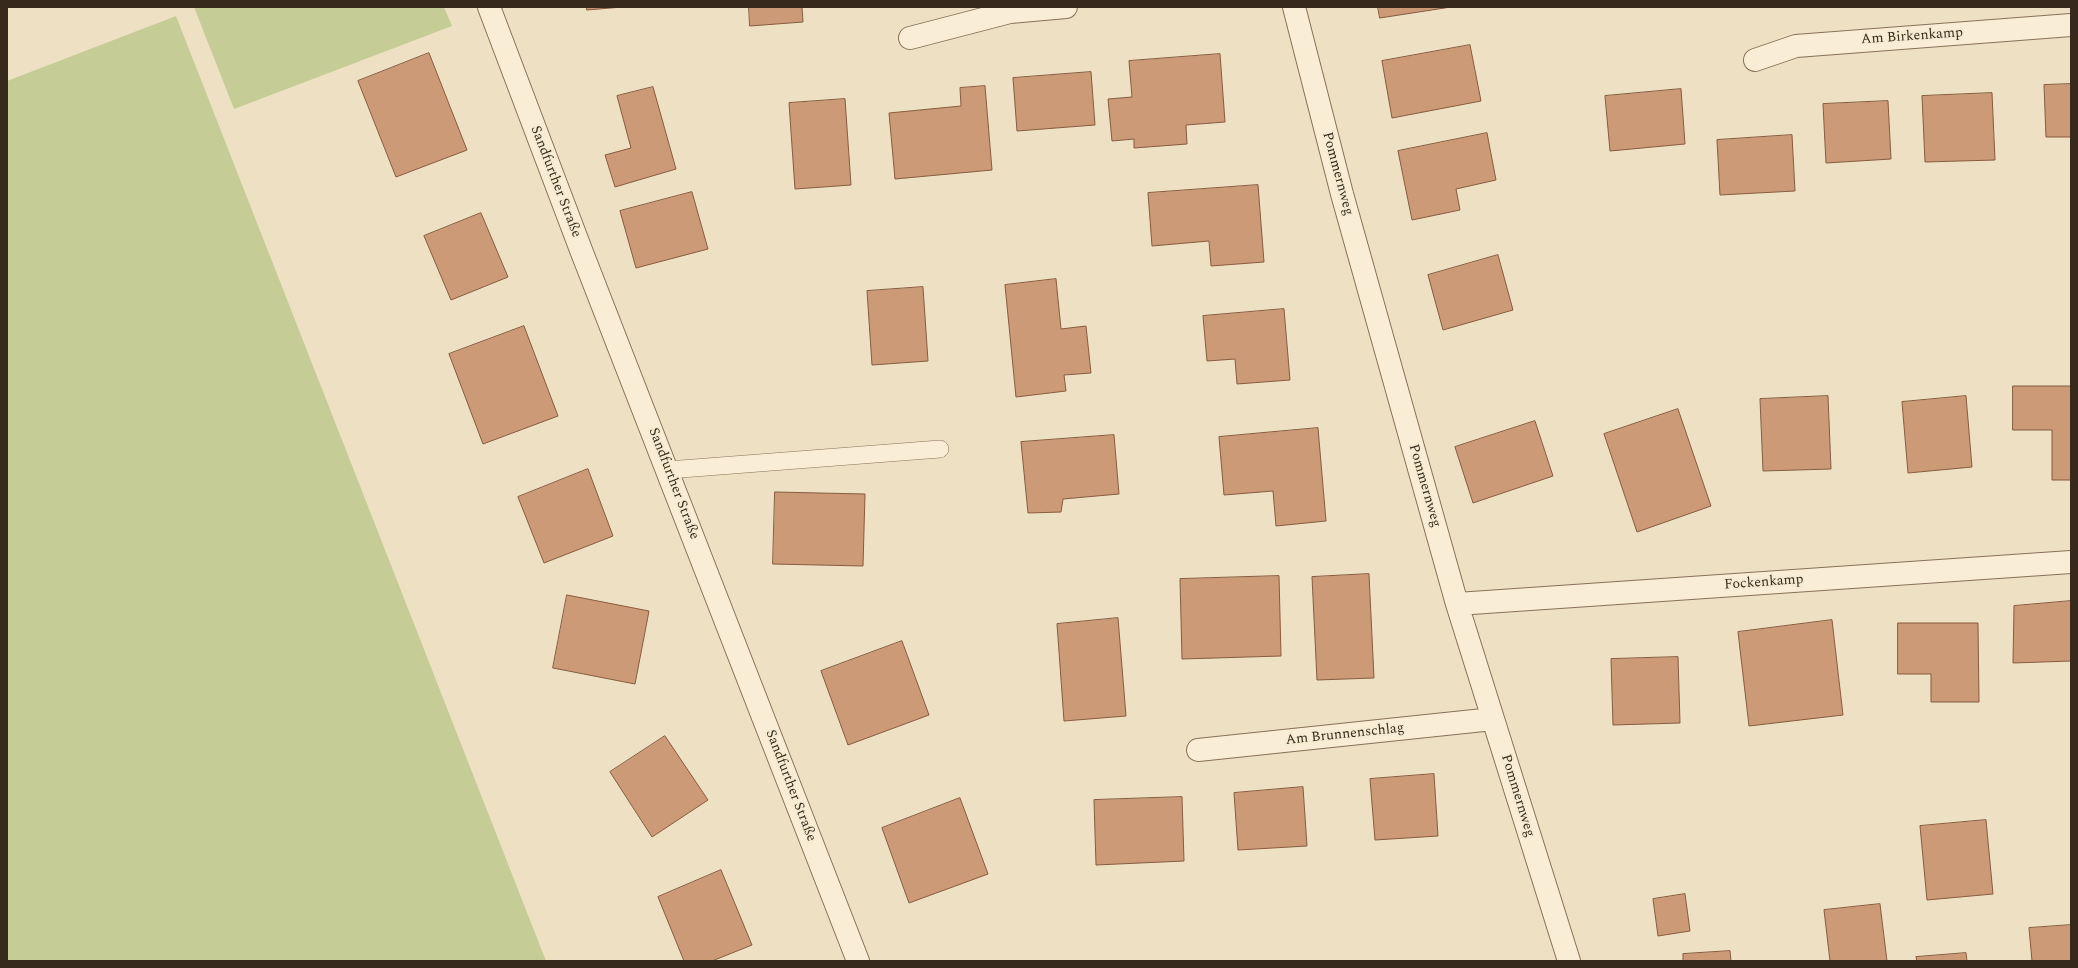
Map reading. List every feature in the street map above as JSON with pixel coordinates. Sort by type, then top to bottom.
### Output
[{"type":"street","name":"Sandfurther Straße","points":[[489,7],[581,250],[668,470],[858,961]]},
{"type":"street","points":[[910,38],[1010,12],[1066,7]]},
{"type":"street","name":"Pommernweg","points":[[1294,7],[1342,194],[1457,604],[1569,961]]},
{"type":"street","name":"Am Birkenkamp","points":[[1755,60],[1796,46],[2071,25]]},
{"type":"street","name":"Fockenkamp","points":[[1457,604],[2071,562]]},
{"type":"street","name":"Am Brunnenschlag","points":[[1198,750],[1493,719]]},
{"type":"lane","points":[[668,470],[940,449]]},
{"type":"green space","points":[[194,7],[444,7],[452,26],[234,109]]},
{"type":"green space","points":[[176,16],[546,961],[7,961],[7,81]]},
{"type":"building","points":[[587,7],[622,7],[587,10]]},
{"type":"building","points":[[749,7],[802,7],[803,22],[750,26]]},
{"type":"building","points":[[1378,7],[1451,7],[1380,18]]},
{"type":"building","points":[[1470,45],[1481,101],[1392,118],[1382,61]]},
{"type":"building","points":[[429,53],[467,150],[396,177],[358,81]]},
{"type":"building","points":[[1220,54],[1225,122],[1186,125],[1187,144],[1134,148],[1134,139],[1112,141],[1108,99],[1132,97],[1129,61]]},
{"type":"building","points":[[1091,72],[1095,125],[1017,131],[1013,78]]},
{"type":"building","points":[[2071,84],[2071,137],[2046,137],[2044,85]]},
{"type":"building","points":[[985,86],[992,170],[895,179],[889,113],[961,106],[960,88]]},
{"type":"building","points":[[653,87],[676,169],[615,187],[605,155],[631,148],[617,96]]},
{"type":"building","points":[[1681,89],[1685,144],[1610,151],[1605,96]]},
{"type":"building","points":[[1992,93],[1995,160],[1925,162],[1922,96]]},
{"type":"building","points":[[845,99],[851,185],[795,189],[789,103]]},
{"type":"building","points":[[1888,101],[1891,159],[1826,163],[1823,104]]},
{"type":"building","points":[[1487,133],[1496,180],[1456,189],[1460,210],[1412,220],[1398,151]]},
{"type":"building","points":[[1792,135],[1795,191],[1720,195],[1717,140]]},
{"type":"building","points":[[1258,185],[1264,262],[1211,266],[1209,241],[1152,246],[1148,193]]},
{"type":"building","points":[[692,192],[708,249],[636,268],[620,211]]},
{"type":"building","points":[[481,213],[508,277],[451,300],[424,236]]},
{"type":"building","points":[[1498,255],[1513,310],[1443,330],[1428,275]]},
{"type":"building","points":[[1056,279],[1061,329],[1086,326],[1091,373],[1064,375],[1066,391],[1016,397],[1005,285]]},
{"type":"building","points":[[923,287],[928,361],[872,365],[867,291]]},
{"type":"building","points":[[1284,309],[1290,380],[1237,384],[1235,359],[1207,361],[1203,316]]},
{"type":"building","points":[[524,326],[558,416],[483,444],[449,354]]},
{"type":"building","points":[[2013,386],[2071,386],[2071,480],[2052,480],[2052,430],[2013,430]]},
{"type":"building","points":[[1828,396],[1831,469],[1763,471],[1760,399]]},
{"type":"building","points":[[1966,396],[1972,467],[1908,473],[1902,402]]},
{"type":"building","points":[[1678,409],[1711,506],[1637,532],[1604,434]]},
{"type":"building","points":[[1535,421],[1553,476],[1473,503],[1455,447]]},
{"type":"building","points":[[1318,428],[1326,521],[1276,526],[1273,491],[1224,495],[1219,437]]},
{"type":"building","points":[[1114,435],[1119,494],[1063,499],[1061,512],[1028,513],[1021,442]]},
{"type":"building","points":[[588,469],[613,536],[544,563],[518,497]]},
{"type":"building","points":[[775,492],[865,494],[863,566],[773,564]]},
{"type":"building","points":[[1369,574],[1374,678],[1317,680],[1312,577]]},
{"type":"building","points":[[1279,576],[1281,656],[1182,659],[1180,579]]},
{"type":"building","points":[[567,595],[649,611],[635,684],[553,668]]},
{"type":"building","points":[[2071,601],[2071,661],[2013,663],[2014,606]]},
{"type":"building","points":[[1118,618],[1126,716],[1064,721],[1057,624]]},
{"type":"building","points":[[1832,620],[1843,715],[1749,726],[1738,632]]},
{"type":"building","points":[[1898,623],[1978,623],[1979,702],[1931,702],[1931,674],[1898,674]]},
{"type":"building","points":[[902,641],[929,715],[848,745],[821,671]]},
{"type":"building","points":[[1678,657],[1680,723],[1613,725],[1611,659]]},
{"type":"building","points":[[665,736],[708,800],[652,837],[610,772]]},
{"type":"building","points":[[1434,774],[1438,836],[1375,840],[1370,779]]},
{"type":"building","points":[[1303,787],[1307,846],[1238,850],[1234,793]]},
{"type":"building","points":[[1182,797],[1184,861],[1096,865],[1094,800]]},
{"type":"building","points":[[960,798],[988,874],[909,903],[882,828]]},
{"type":"building","points":[[1986,820],[1993,894],[1927,900],[1920,826]]},
{"type":"building","points":[[721,870],[752,945],[712,961],[684,961],[658,897]]},
{"type":"building","points":[[1685,894],[1690,931],[1658,936],[1653,899]]},
{"type":"building","points":[[1880,904],[1887,961],[1830,961],[1824,910]]},
{"type":"building","points":[[2071,925],[2071,961],[2032,961],[2029,928]]},
{"type":"building","points":[[1730,951],[1731,961],[1683,961],[1683,954]]},
{"type":"building","points":[[1966,953],[1967,961],[1917,961],[1916,957]]}]
